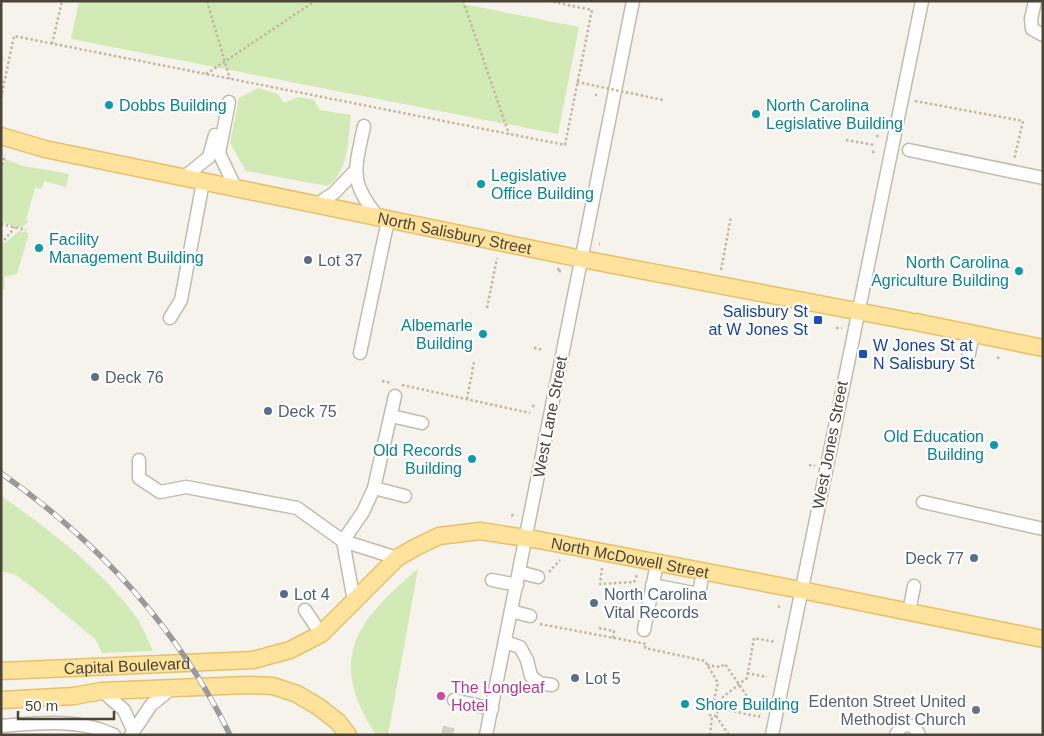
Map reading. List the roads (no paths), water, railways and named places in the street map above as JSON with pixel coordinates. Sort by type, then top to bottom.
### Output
[{"type":"main road","name":"North Salisbury Street","points":[[3,138],[45,149],[183,178],[582,259],[1043,348]]},
{"type":"main road","name":"North McDowell Street","points":[[253,660],[290,650],[321,634],[397,558],[439,536],[480,531],[801,590],[1043,639]]},
{"type":"main road","points":[[1,660],[73,669]]},
{"type":"main road","name":"Capital Boulevard","points":[[1,671],[253,660]]},
{"type":"main road","name":"Capital Boulevard","points":[[1,700],[74,696],[102,691],[248,685],[273,686],[297,694],[319,707],[338,722],[348,735]]},
{"type":"street","name":"West Lane Street","points":[[486,735],[634,1]]},
{"type":"street","name":"West Jones Street","points":[[772,735],[857,311],[922,1]]},
{"type":"street","points":[[1035,1],[1031,19],[1032,29],[1043,35]]},
{"type":"street","points":[[183,178],[209,157],[226,101],[219,152],[236,188]]},
{"type":"street","points":[[360,353],[384,219],[363,199],[354,172],[364,126]]},
{"type":"street","points":[[909,150],[1043,178]]},
{"type":"street","points":[[316,205],[334,193],[354,172]]},
{"type":"street","points":[[170,318],[181,300],[203,182]]},
{"type":"street","points":[[967,363],[973,334]]},
{"type":"street","points":[[354,601],[343,541],[363,512],[374,488],[395,396]]},
{"type":"street","points":[[391,416],[422,423]]},
{"type":"street","points":[[139,460],[139,478],[160,492],[186,487],[297,508],[343,541],[397,558]]},
{"type":"street","points":[[374,488],[405,496]]},
{"type":"street","points":[[923,502],[1043,529]]},
{"type":"street","points":[[644,630],[657,563]]},
{"type":"street","points":[[652,586],[699,594],[704,572]]},
{"type":"street","points":[[492,580],[518,579],[544,574]]},
{"type":"street","points":[[909,612],[914,586]]},
{"type":"street","points":[[305,610],[321,634]]},
{"type":"street","points":[[511,611],[535,620]]},
{"type":"street","points":[[505,642],[520,647],[528,660],[531,676],[539,683],[552,686]]},
{"type":"street","points":[[132,732],[152,706],[171,689]]},
{"type":"street","points":[[102,691],[124,710],[132,732]]},
{"type":"street","points":[[454,700],[492,708]]},
{"type":"street","points":[[896,735],[901,727],[911,722],[919,735]]},
{"type":"street","points":[[1,726],[70,723],[100,728],[114,735]]},
{"type":"tunnel","points":[[447,735],[449,727]]},
{"type":"railway","points":[[1,473],[70,528],[132,589],[186,658],[230,735]]},
{"type":"place","name":"Dobbs Building","points":[[109,105]]},
{"type":"place","name":"North Carolina Legislative Building","points":[[756,114]]},
{"type":"place","name":"Legislative Office Building","points":[[481,184]]},
{"type":"place","name":"Facility Management Building","points":[[39,248]]},
{"type":"place","name":"Lot 37","points":[[308,260]]},
{"type":"place","name":"North Carolina Agriculture Building","points":[[1019,271]]},
{"type":"place","name":"Salisbury St at W Jones St","points":[[818,320]]},
{"type":"place","name":"Albemarle Building","points":[[483,334]]},
{"type":"place","name":"W Jones St at N Salisbury St","points":[[863,354]]},
{"type":"place","name":"Deck 76","points":[[95,377]]},
{"type":"place","name":"Deck 75","points":[[268,411]]},
{"type":"place","name":"Old Education Building","points":[[994,445]]},
{"type":"place","name":"Old Records Building","points":[[472,459]]},
{"type":"place","name":"Deck 77","points":[[974,558]]},
{"type":"place","name":"Lot 4","points":[[284,594]]},
{"type":"place","name":"North Carolina Vital Records","points":[[594,603]]},
{"type":"place","name":"Lot 5","points":[[575,678]]},
{"type":"place","name":"The Longleaf Hotel","points":[[441,696]]},
{"type":"place","name":"Shore Building","points":[[685,704]]},
{"type":"place","name":"Edenton Street United Methodist Church","points":[[976,710]]}]
